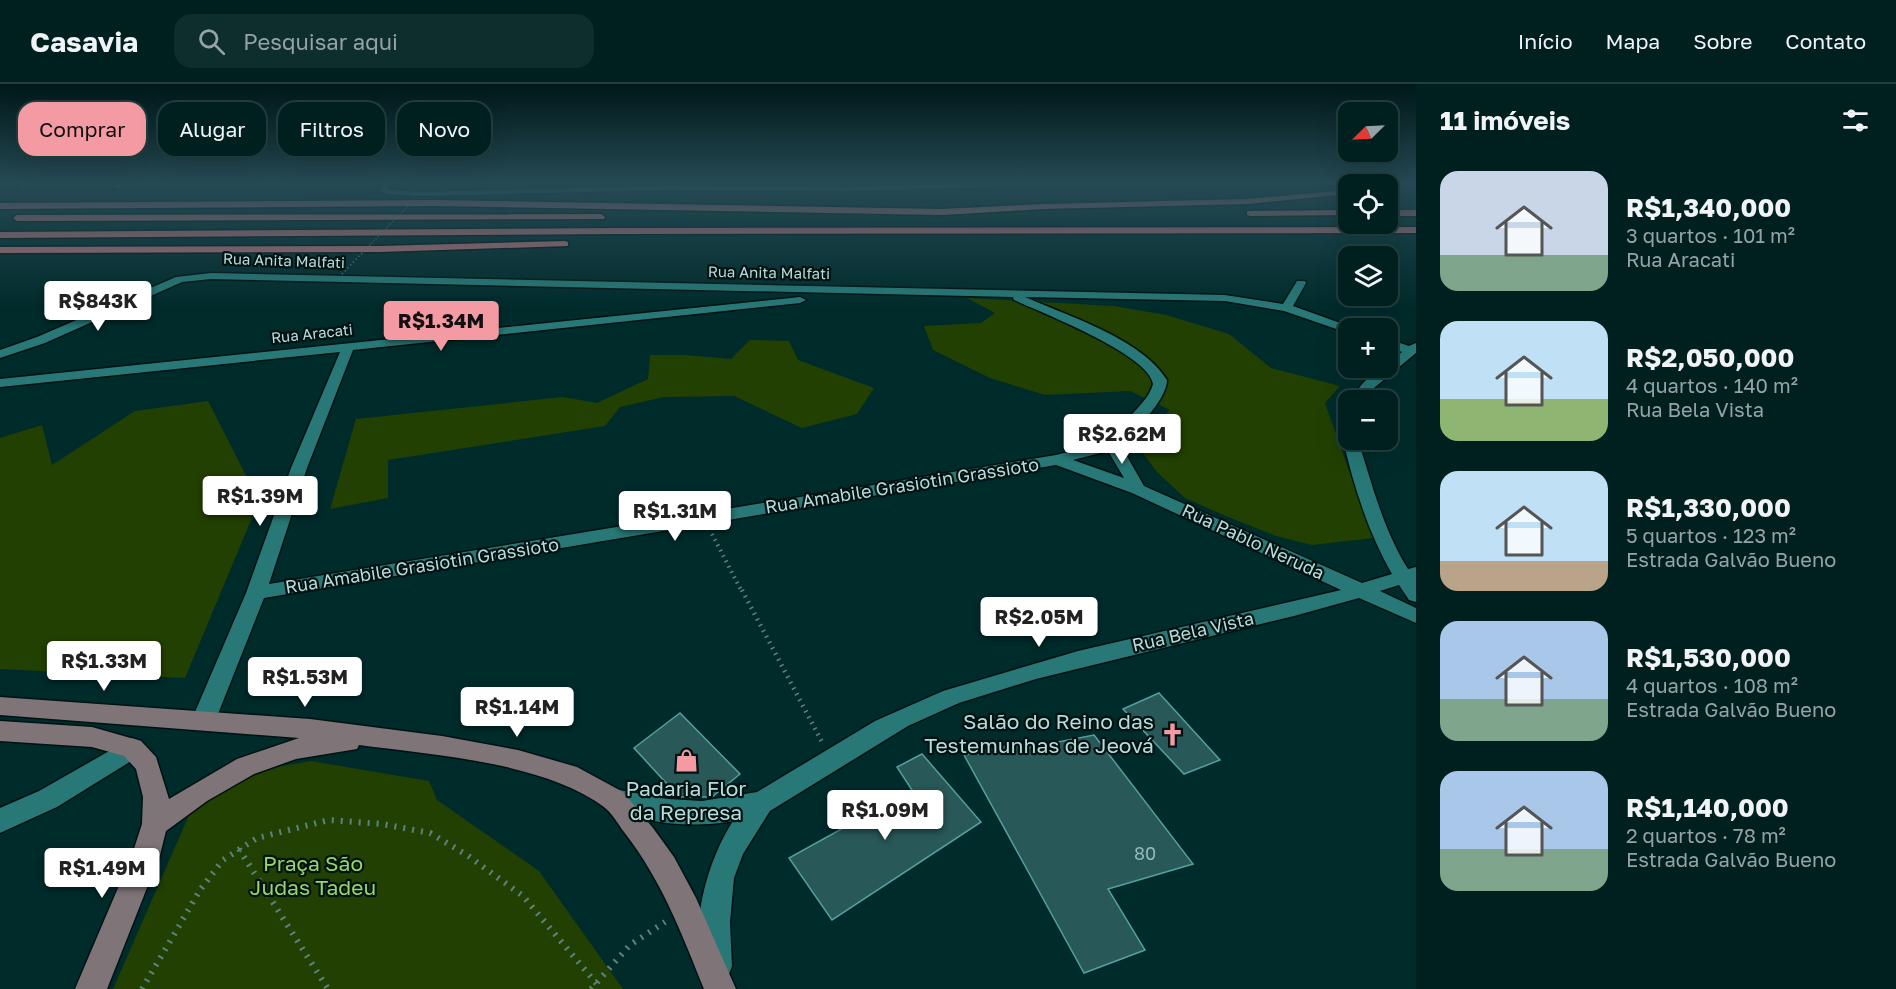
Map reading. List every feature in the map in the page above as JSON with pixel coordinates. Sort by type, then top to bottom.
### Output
[{"type":"highway","points":[[0,236],[604,231],[1416,230]]},
{"type":"highway","points":[[631,242],[976,232]]},
{"type":"highway","points":[[0,250],[380,249],[571,244]]},
{"type":"main road","points":[[0,706],[204,719],[310,729],[442,746],[518,760],[568,775],[614,800],[664,866],[686,908],[719,987]]},
{"type":"main road","points":[[0,730],[92,737],[132,748],[147,764],[156,797],[155,824],[146,855],[91,989]]},
{"type":"main road","points":[[155,824],[193,795],[220,779],[283,753],[338,742],[400,742]]},
{"type":"street","name":"Rua Anita Malfati","points":[[0,354],[41,340],[186,278],[211,276],[1225,298],[1286,308],[1338,326]]},
{"type":"street","points":[[1286,308],[1301,282]]},
{"type":"street","points":[[709,288],[715,308]]},
{"type":"street","name":"Rua Aracati","points":[[0,383],[879,292]]},
{"type":"street","points":[[1010,294],[1128,350],[1149,363],[1157,372],[1160,381],[1159,389],[1145,408],[1116,438],[1138,489]]},
{"type":"street","points":[[1398,345],[1413,349]]},
{"type":"street","points":[[204,719],[256,593],[299,468],[348,347]]},
{"type":"street","points":[[1365,390],[1413,349]]},
{"type":"street","name":"Rua Amabile Grasiotin Grassioto","points":[[256,593],[1057,460],[1084,452],[1116,438]]},
{"type":"street","points":[[1354,450],[1365,493],[1409,575],[1416,595]]},
{"type":"street","name":"Rua Pablo Neruda","points":[[1057,460],[1138,489],[1416,616]]},
{"type":"street","name":"Rua Bela Vista","points":[[614,800],[668,813],[691,814],[723,812],[760,804],[884,726],[947,698],[1007,677],[1115,649],[1295,609],[1409,575]]},
{"type":"street","points":[[0,822],[48,798],[132,748]]},
{"type":"street","name":"Rua Bela Vista","points":[[719,987],[715,945],[716,902],[720,876],[729,852],[760,804]]},
{"type":"path","points":[[342,274],[390,224]]},
{"type":"path","points":[[704,519],[831,759]]},
{"type":"path","points":[[142,989],[200,890],[223,860],[257,838],[329,820],[382,824],[430,832],[467,855],[523,896],[599,986]]},
{"type":"path","points":[[239,849],[328,989]]},
{"type":"path","points":[[591,989],[599,986],[630,945],[686,908]]},
{"type":"green space","points":[[967,298],[1114,306],[1166,315],[1229,334],[1271,368],[1340,386],[1325,403],[1338,440],[1338,450],[1342,450],[1373,538],[1312,545],[1276,536],[1185,498],[1157,472],[1134,441],[1170,410],[1130,391],[1045,395],[990,378],[933,350],[924,326],[981,323],[995,313]]},
{"type":"green space","points":[[750,340],[789,341],[798,360],[874,388],[857,414],[802,428],[734,396],[664,397],[620,407],[605,426],[388,460],[388,498],[330,509],[356,419],[563,397],[597,403],[648,379],[650,355],[731,359]]},
{"type":"green space","points":[[208,401],[259,501],[185,678],[0,669],[0,438],[42,425],[52,465],[135,411]]},
{"type":"green space","name":"Praça São Judas Tadeu","points":[[311,761],[429,781],[437,800],[539,871],[623,989],[113,989],[189,815],[214,791],[254,771]]},
{"type":"building","name":"Salão do Reino das Testemunhas de Jeová","points":[[1159,693],[1220,760],[1184,774],[1123,709]]},
{"type":"building","name":"Padaria Flor da Represa","points":[[680,713],[740,774],[712,797],[679,797],[634,748]]},
{"type":"building","points":[[1094,735],[1193,864],[1108,889],[1145,950],[1084,973],[964,755],[1019,744],[1022,749]]},
{"type":"building","points":[[922,754],[981,822],[832,920],[789,858],[912,790],[897,767]]},
{"type":"place","name":"Salão do Reino das Testemunhas de Jeová","points":[[1172,734]]},
{"type":"place","name":"Padaria Flor da Represa","points":[[686,761]]}]
